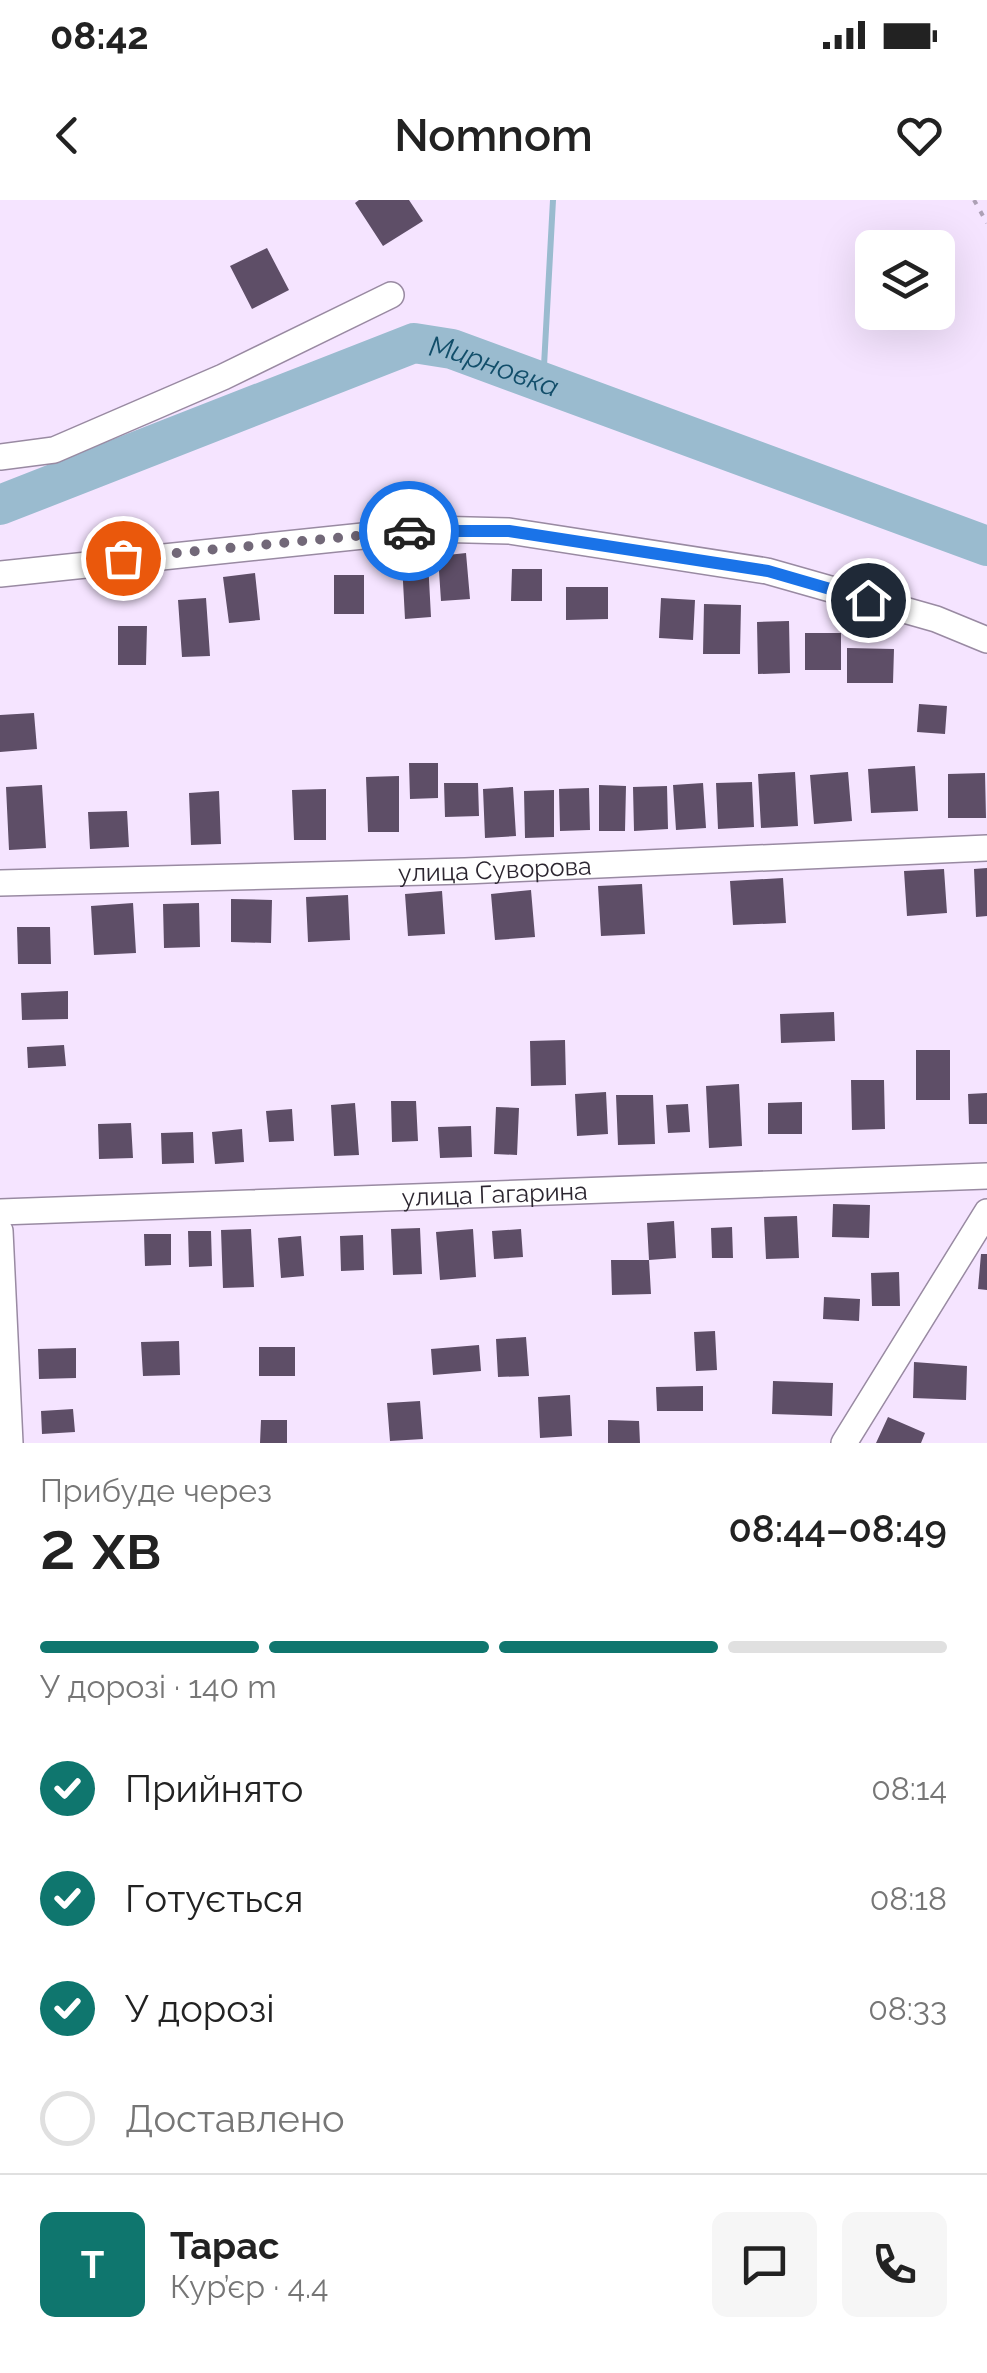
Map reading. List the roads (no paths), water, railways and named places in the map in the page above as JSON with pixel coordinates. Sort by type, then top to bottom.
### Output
[{"type":"street","points":[[0,457],[54,450],[223,377],[392,295]]},
{"type":"street","points":[[0,574],[430,529],[509,531],[768,571],[936,620],[987,640]]},
{"type":"street","name":"улица Суворова","points":[[0,882],[465,871],[987,848]]},
{"type":"street","name":"улица Гагарина","points":[[0,1212],[987,1176]]},
{"type":"street","points":[[844,1443],[987,1212]]},
{"type":"street","points":[[0,1231],[10,1443]]},
{"type":"waterway","points":[[553,200],[544,366],[563,389]]},
{"type":"waterway","name":"Мирновка","points":[[0,505],[414,343],[452,349],[987,546]]}]
